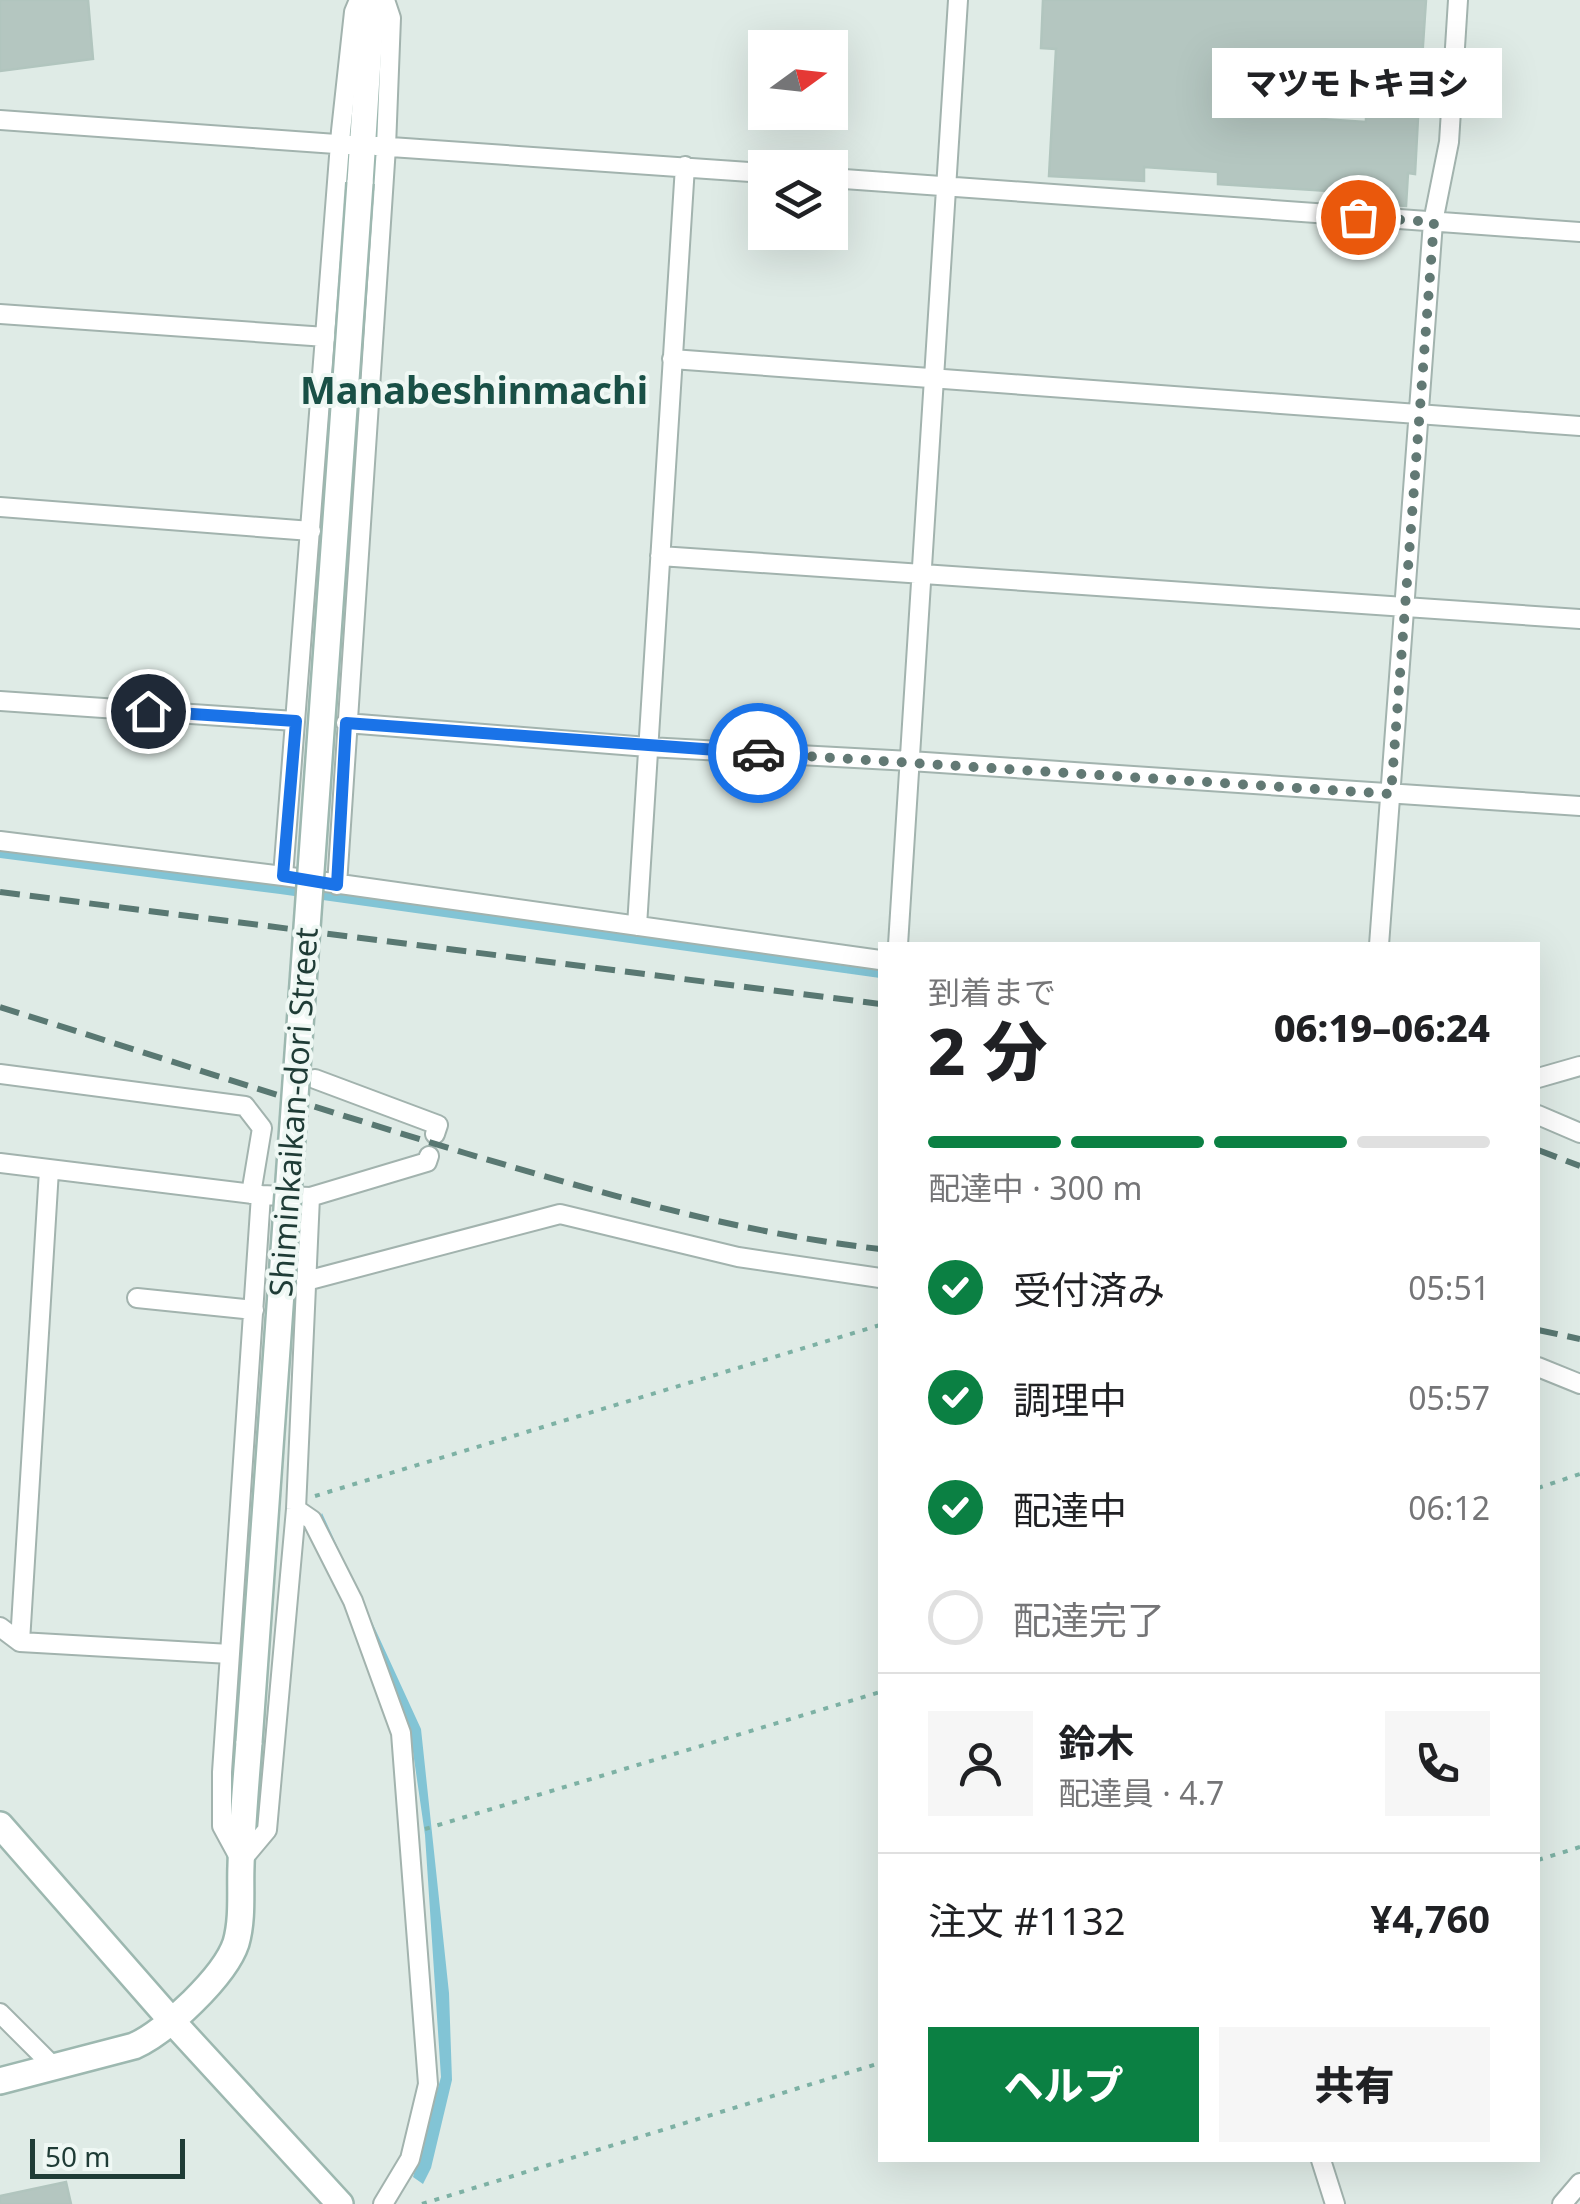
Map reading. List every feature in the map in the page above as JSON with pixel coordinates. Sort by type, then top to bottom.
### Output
[{"type":"street","points":[[337,885],[346,723],[362,145],[354,12],[359,0]]},
{"type":"street","name":"Shiminkaikan-dori Street","points":[[0,2082],[150,2039],[216,1974],[236,1941],[372,0]]},
{"type":"street","points":[[283,876],[326,337],[362,145],[391,18],[386,0]]},
{"type":"street","points":[[898,942],[958,0]]},
{"type":"street","points":[[1379,942],[1434,222],[1449,142],[1458,0]]},
{"type":"street","points":[[0,120],[748,171]]},
{"type":"street","points":[[637,926],[685,166]]},
{"type":"street","points":[[848,180],[1580,232]]},
{"type":"street","points":[[0,314],[326,337]]},
{"type":"street","points":[[672,359],[1580,426]]},
{"type":"street","points":[[0,508],[311,531]]},
{"type":"street","points":[[660,556],[1580,619]]},
{"type":"street","points":[[0,700],[296,721]]},
{"type":"street","points":[[346,723],[648,747],[910,760],[1580,806]]},
{"type":"street","points":[[0,841],[283,876],[878,960]]},
{"type":"street","points":[[1540,1077],[1580,1066]]},
{"type":"street","points":[[0,1074],[246,1106],[262,1128],[222,1826],[241,1861],[267,1830],[296,1506],[310,1198]]},
{"type":"street","points":[[315,1079],[438,1126],[435,1134]]},
{"type":"street","points":[[1540,1115],[1580,1132]]},
{"type":"street","points":[[0,1163],[310,1198],[427,1162],[429,1156]]},
{"type":"street","points":[[20,1642],[50,1170]]},
{"type":"street","points":[[306,1281],[560,1214],[738,1257],[878,1278]]},
{"type":"street","points":[[137,1298],[254,1310]]},
{"type":"street","points":[[1540,1367],[1580,1384]]},
{"type":"street","points":[[296,1506],[312,1520],[353,1601],[402,1733],[428,2084],[410,2159],[383,2204]]},
{"type":"street","points":[[0,1627],[20,1642],[230,1654]]},
{"type":"street","points":[[0,1825],[334,2200]]},
{"type":"street","points":[[0,2012],[54,2068]]},
{"type":"street","points":[[1322,2162],[1335,2204]]},
{"type":"street","points":[[1562,2204],[1580,2183]]},
{"type":"path","points":[[296,1506],[878,1326]]},
{"type":"path","points":[[1540,1487],[1580,1474]]},
{"type":"path","points":[[408,1834],[878,1693]]},
{"type":"path","points":[[1540,1859],[1580,1847]]},
{"type":"path","points":[[422,2204],[878,2064]]},
{"type":"water","points":[[0,846],[282,882],[878,966],[878,978],[280,894],[0,858]]},
{"type":"water","points":[[322,1513],[421,1729],[449,1993],[452,2080],[431,2168],[423,2184],[413,2177],[441,2077],[425,1835],[410,1731],[358,1603],[317,1524]]},
{"type":"building","points":[[0,0],[88,0],[93,59],[0,71]]},
{"type":"building","points":[[1043,0],[1426,0],[1422,60],[1326,55],[1322,119],[1366,122],[1366,116],[1418,118],[1415,174],[1408,173],[1406,206],[1329,201],[1329,191],[1218,184],[1218,172],[1144,167],[1144,181],[1049,176],[1056,49],[1041,48]]},
{"type":"building","points":[[66,2182],[71,2204],[0,2204],[0,2196]]},
{"type":"railway","points":[[0,892],[878,1004]]},
{"type":"railway","points":[[0,1007],[567,1183],[775,1233],[878,1249]]},
{"type":"railway","points":[[1540,1151],[1580,1166]]},
{"type":"railway","points":[[1540,1330],[1580,1339]]},
{"type":"way so far","points":[[758,753],[1391,794],[1434,222],[1358,217]]},
{"type":"place","name":"マツモトキヨシ","points":[[1358,217]]},
{"type":"district","name":"Manabeshinmachi","points":[[474,391]]},
{"type":"route","points":[[148,711],[296,721],[283,876],[337,885],[346,723],[758,753]]}]
